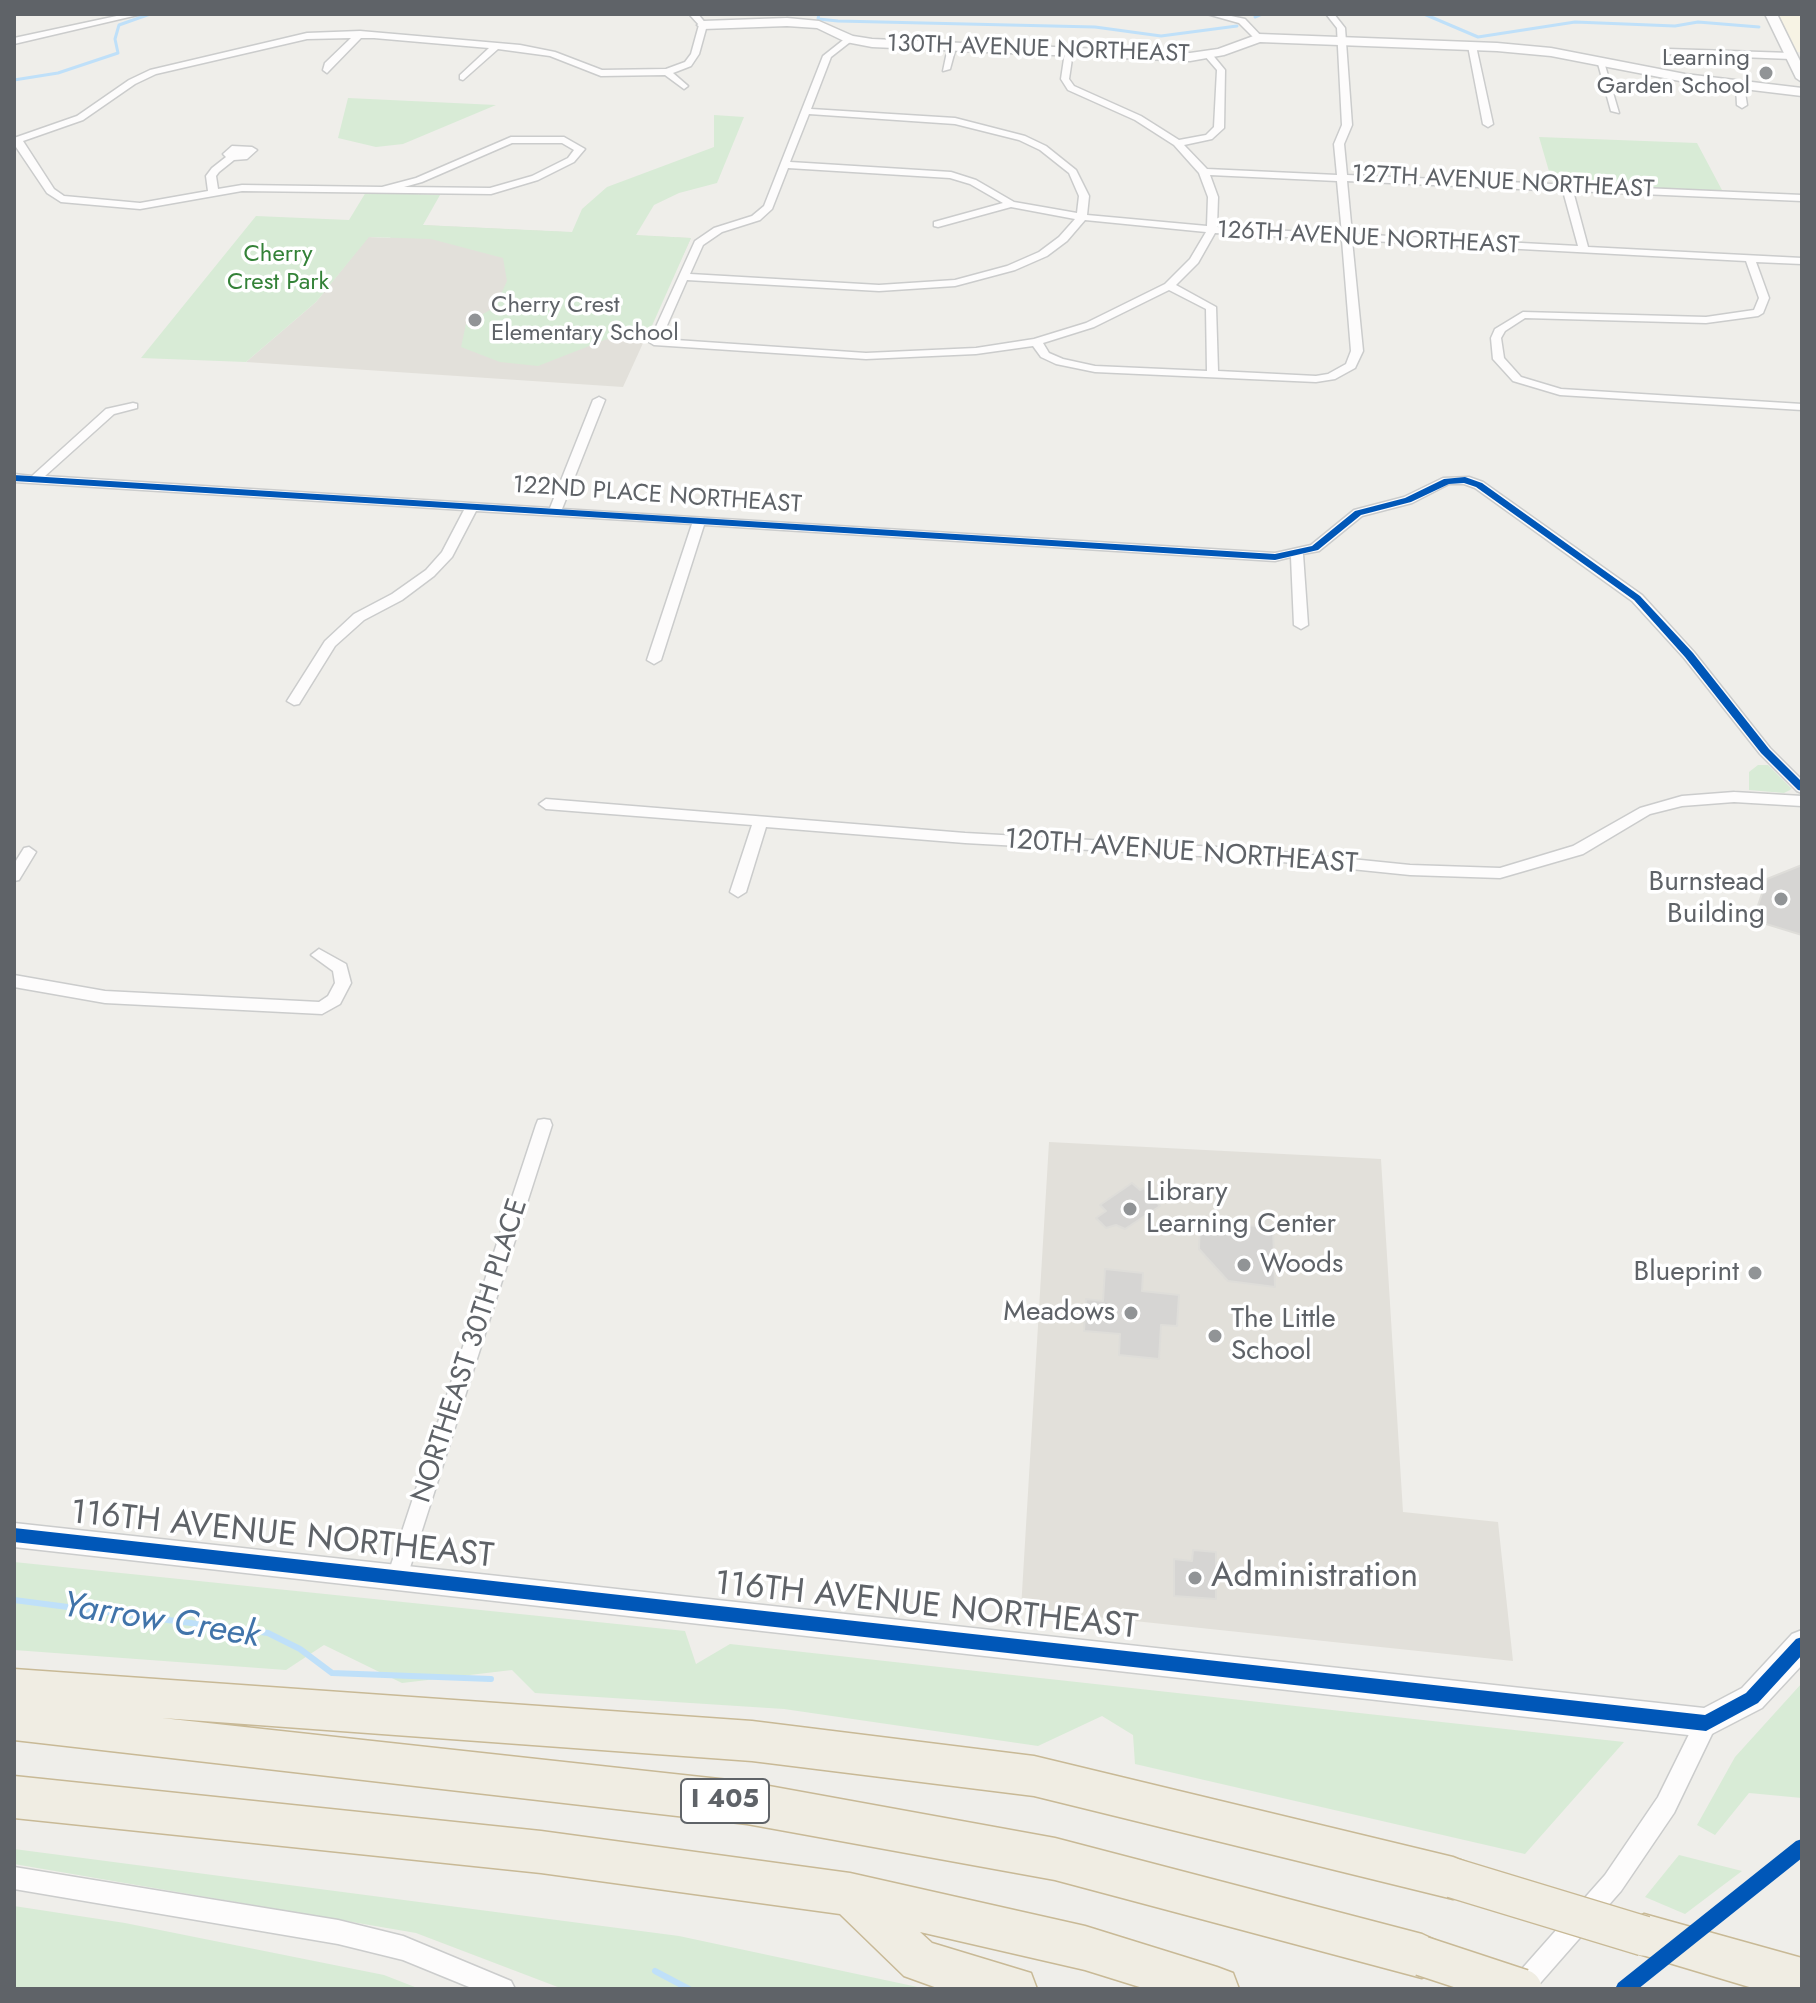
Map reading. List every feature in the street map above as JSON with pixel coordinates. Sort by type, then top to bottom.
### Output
[{"type":"highway","points":[[14,1688],[752,1741],[1034,1776],[1453,1878],[1802,1980]]},
{"type":"highway","name":"I 405","points":[[14,1721],[747,1803],[1055,1859],[1422,1956],[1520,1989]]},
{"type":"highway","points":[[14,1797],[541,1852],[850,1894],[1085,1948],[1217,1989]]},
{"type":"highway","points":[[850,1894],[919,1961],[1015,1989]]},
{"type":"highway","points":[[1644,1936],[1793,1989]]},
{"type":"street","points":[[14,41],[138,14]]},
{"type":"street","points":[[385,189],[419,180],[511,140],[564,140],[580,149],[571,160],[519,184],[475,193],[385,189],[213,191],[155,206],[119,205],[56,196],[16,140],[80,118],[132,82],[153,72],[288,39],[360,34],[552,54],[601,73],[667,72],[691,60],[703,25],[693,14]]},
{"type":"street","points":[[1211,14],[1242,21],[1259,38]]},
{"type":"street","points":[[1036,342],[1045,355],[1076,366],[1213,375],[1316,379],[1342,372],[1356,359],[1339,144],[1347,125],[1341,28],[1330,14]]},
{"type":"street","points":[[1771,14],[1802,78]]},
{"type":"street","name":"130TH AVENUE NORTHEAST","points":[[703,25],[761,21],[806,23],[829,28],[850,39],[1069,52],[1208,55],[1259,38],[1528,49],[1740,86],[1802,92]]},
{"type":"street","points":[[327,70],[329,63],[360,34]]},
{"type":"street","points":[[850,39],[827,56],[768,207],[746,223],[706,236],[699,243],[654,342],[895,357],[1036,342],[1105,319],[1169,286],[1204,249],[1212,230],[1213,197],[1204,172],[1177,143],[1138,118],[1077,93],[1065,79],[1069,52]]},
{"type":"street","points":[[463,77],[496,46]]},
{"type":"street","points":[[1472,46],[1488,124]]},
{"type":"street","points":[[946,69],[952,47]]},
{"type":"street","points":[[1668,52],[1791,56]]},
{"type":"street","points":[[1177,143],[1209,137],[1219,128],[1221,70],[1208,55]]},
{"type":"street","points":[[1600,62],[1616,111]]},
{"type":"street","points":[[667,72],[684,86]]},
{"type":"street","points":[[1740,86],[1742,105]]},
{"type":"street","points":[[683,277],[879,288],[976,279],[1043,254],[1063,239],[1082,217],[1084,196],[1073,172],[1043,148],[992,128],[930,118],[805,111]]},
{"type":"street","points":[[213,191],[211,176],[232,157]]},
{"type":"street","points":[[785,165],[951,175],[973,182],[1011,204]]},
{"type":"street","name":"127TH AVENUE NORTHEAST","points":[[1204,172],[1802,198]]},
{"type":"street","points":[[419,180],[417,186],[427,192]]},
{"type":"street","points":[[1567,186],[1584,251]]},
{"type":"street","name":"126TH AVENUE NORTHEAST","points":[[938,224],[1011,204],[1082,217],[1212,230],[1802,261]]},
{"type":"street","points":[[1750,258],[1764,298],[1758,313],[1715,320],[1539,313],[1513,318],[1505,323],[1496,338],[1499,359],[1508,373],[1529,384],[1560,392],[1802,407]]},
{"type":"street","points":[[1169,286],[1211,307],[1213,375]]},
{"type":"street","points":[[555,512],[599,400]]},
{"type":"street","points":[[34,480],[110,411],[133,406]]},
{"type":"street","name":"122ND PLACE NORTHEAST","points":[[14,478],[1237,555],[1297,554]]},
{"type":"street","points":[[1301,625],[1297,554],[1315,548],[1358,513],[1408,500],[1447,481],[1479,485],[1637,598],[1689,655],[1757,741],[1802,788]]},
{"type":"street","points":[[294,701],[330,644],[359,617],[430,573],[448,554],[472,506]]},
{"type":"street","points":[[654,660],[699,521]]},
{"type":"street","name":"120TH AVENUE NORTHEAST","points":[[546,804],[965,838],[1253,854],[1410,870],[1500,873],[1578,850],[1645,811],[1682,801],[1734,797],[1802,801]]},
{"type":"street","points":[[738,892],[760,822]]},
{"type":"street","points":[[14,876],[29,852]]},
{"type":"street","points":[[14,981],[105,997],[322,1008],[334,1000],[343,983],[340,968],[319,955]]},
{"type":"street","name":"NORTHEAST 30TH PLACE","points":[[397,1577],[544,1125]]},
{"type":"street","name":"116TH AVENUE NORTHEAST","points":[[14,1535],[1706,1723]]},
{"type":"street","points":[[1520,1989],[1613,1883],[1666,1805],[1706,1723],[1752,1698],[1802,1644]]},
{"type":"street","points":[[14,1878],[338,1932],[403,1948],[503,1989]]},
{"type":"shaded area","points":[[1776,14],[1802,14],[1802,52],[1794,52]]},
{"type":"shaded area","name":"Cherry Crest Elementary School","points":[[401,224],[691,238],[623,387],[246,362],[316,302],[368,237],[390,238]]},
{"type":"shaded area","name":"The Little School","points":[[1049,1142],[1381,1159],[1403,1512],[1498,1522],[1513,1661],[1021,1609]]},
{"type":"green space","points":[[348,98],[496,105],[403,144],[376,147],[338,138]]},
{"type":"green space","name":"Cherry Crest Park","points":[[714,115],[744,117],[717,183],[679,193],[654,205],[636,235],[691,238],[647,337],[607,339],[538,366],[500,362],[461,347],[466,324],[495,307],[507,281],[503,258],[431,239],[369,237],[316,302],[246,362],[141,358],[256,216],[349,220],[366,192],[440,195],[423,225],[572,232],[582,209],[607,187],[714,147]]},
{"type":"green space","points":[[1539,137],[1697,143],[1723,192],[1553,185]]},
{"type":"green space","points":[[1758,765],[1768,765],[1792,789],[1784,793],[1749,790],[1749,772]]},
{"type":"green space","points":[[14,1562],[685,1631],[696,1664],[730,1644],[1624,1742],[1525,1854],[1135,1764],[1133,1735],[1102,1716],[1038,1746],[784,1709],[535,1693],[512,1670],[402,1683],[324,1645],[286,1670],[14,1650]]},
{"type":"green space","points":[[1802,1683],[1802,1798],[1749,1793],[1715,1835],[1697,1825],[1735,1757]]},
{"type":"green space","points":[[14,1849],[679,1936],[927,1989],[563,1989],[416,1933],[14,1864]]},
{"type":"green space","points":[[1679,1855],[1742,1871],[1685,1914],[1645,1897]]},
{"type":"green space","points":[[14,1906],[125,1923],[384,1975],[420,1989],[14,1989]]},
{"type":"building","name":"Burnstead Building","points":[[1802,865],[1802,935],[1753,920],[1767,879]]},
{"type":"building","name":"Library Learning Center","points":[[1132,1183],[1140,1190],[1144,1188],[1160,1206],[1125,1229],[1116,1225],[1106,1228],[1096,1218],[1106,1211],[1100,1205]]},
{"type":"building","name":"Woods","points":[[1200,1222],[1273,1227],[1275,1287],[1228,1281],[1199,1249]]},
{"type":"building","name":"Meadows","points":[[1105,1269],[1143,1273],[1142,1291],[1179,1295],[1177,1326],[1161,1325],[1159,1359],[1119,1355],[1120,1334],[1084,1331],[1086,1299],[1103,1301]]},
{"type":"building","name":"Administration","points":[[1193,1550],[1216,1552],[1216,1599],[1174,1596],[1174,1559],[1192,1561]]},
{"type":"waterway","points":[[14,80],[58,73],[118,53],[115,39],[119,25],[150,14]]},
{"type":"waterway","points":[[819,14],[818,19],[838,21],[1095,27],[1161,36],[1237,26]]},
{"type":"waterway","points":[[1255,17],[1262,14]]},
{"type":"waterway","points":[[1424,14],[1478,37],[1575,22],[1675,26],[1698,22],[1759,27]]},
{"type":"waterway","name":"Yarrow Creek","points":[[14,1600],[268,1633],[300,1649],[332,1673],[491,1679]]},
{"type":"waterway","name":"Yarrow Creek","points":[[655,1971],[689,1989]]},
{"type":"cycle path","points":[[14,478],[1275,557],[1315,548],[1358,513],[1408,500],[1447,481],[1465,480],[1479,485],[1637,598],[1689,655],[1765,751],[1802,788]]},
{"type":"cycle path","points":[[14,1535],[1706,1723],[1752,1698],[1802,1644]]},
{"type":"cycle path","points":[[1624,1989],[1802,1847]]},
{"type":"place","name":"Learning Garden School","points":[[1766,73]]},
{"type":"place","name":"Cherry Crest Elementary School","points":[[475,320]]},
{"type":"place","name":"Burnstead Building","points":[[1781,899]]},
{"type":"place","name":"Library Learning Center","points":[[1130,1209]]},
{"type":"place","name":"Woods","points":[[1244,1265]]},
{"type":"place","name":"Blueprint","points":[[1755,1273]]},
{"type":"place","name":"Meadows","points":[[1131,1313]]},
{"type":"place","name":"The Little School","points":[[1215,1336]]},
{"type":"place","name":"Administration","points":[[1195,1578]]}]
